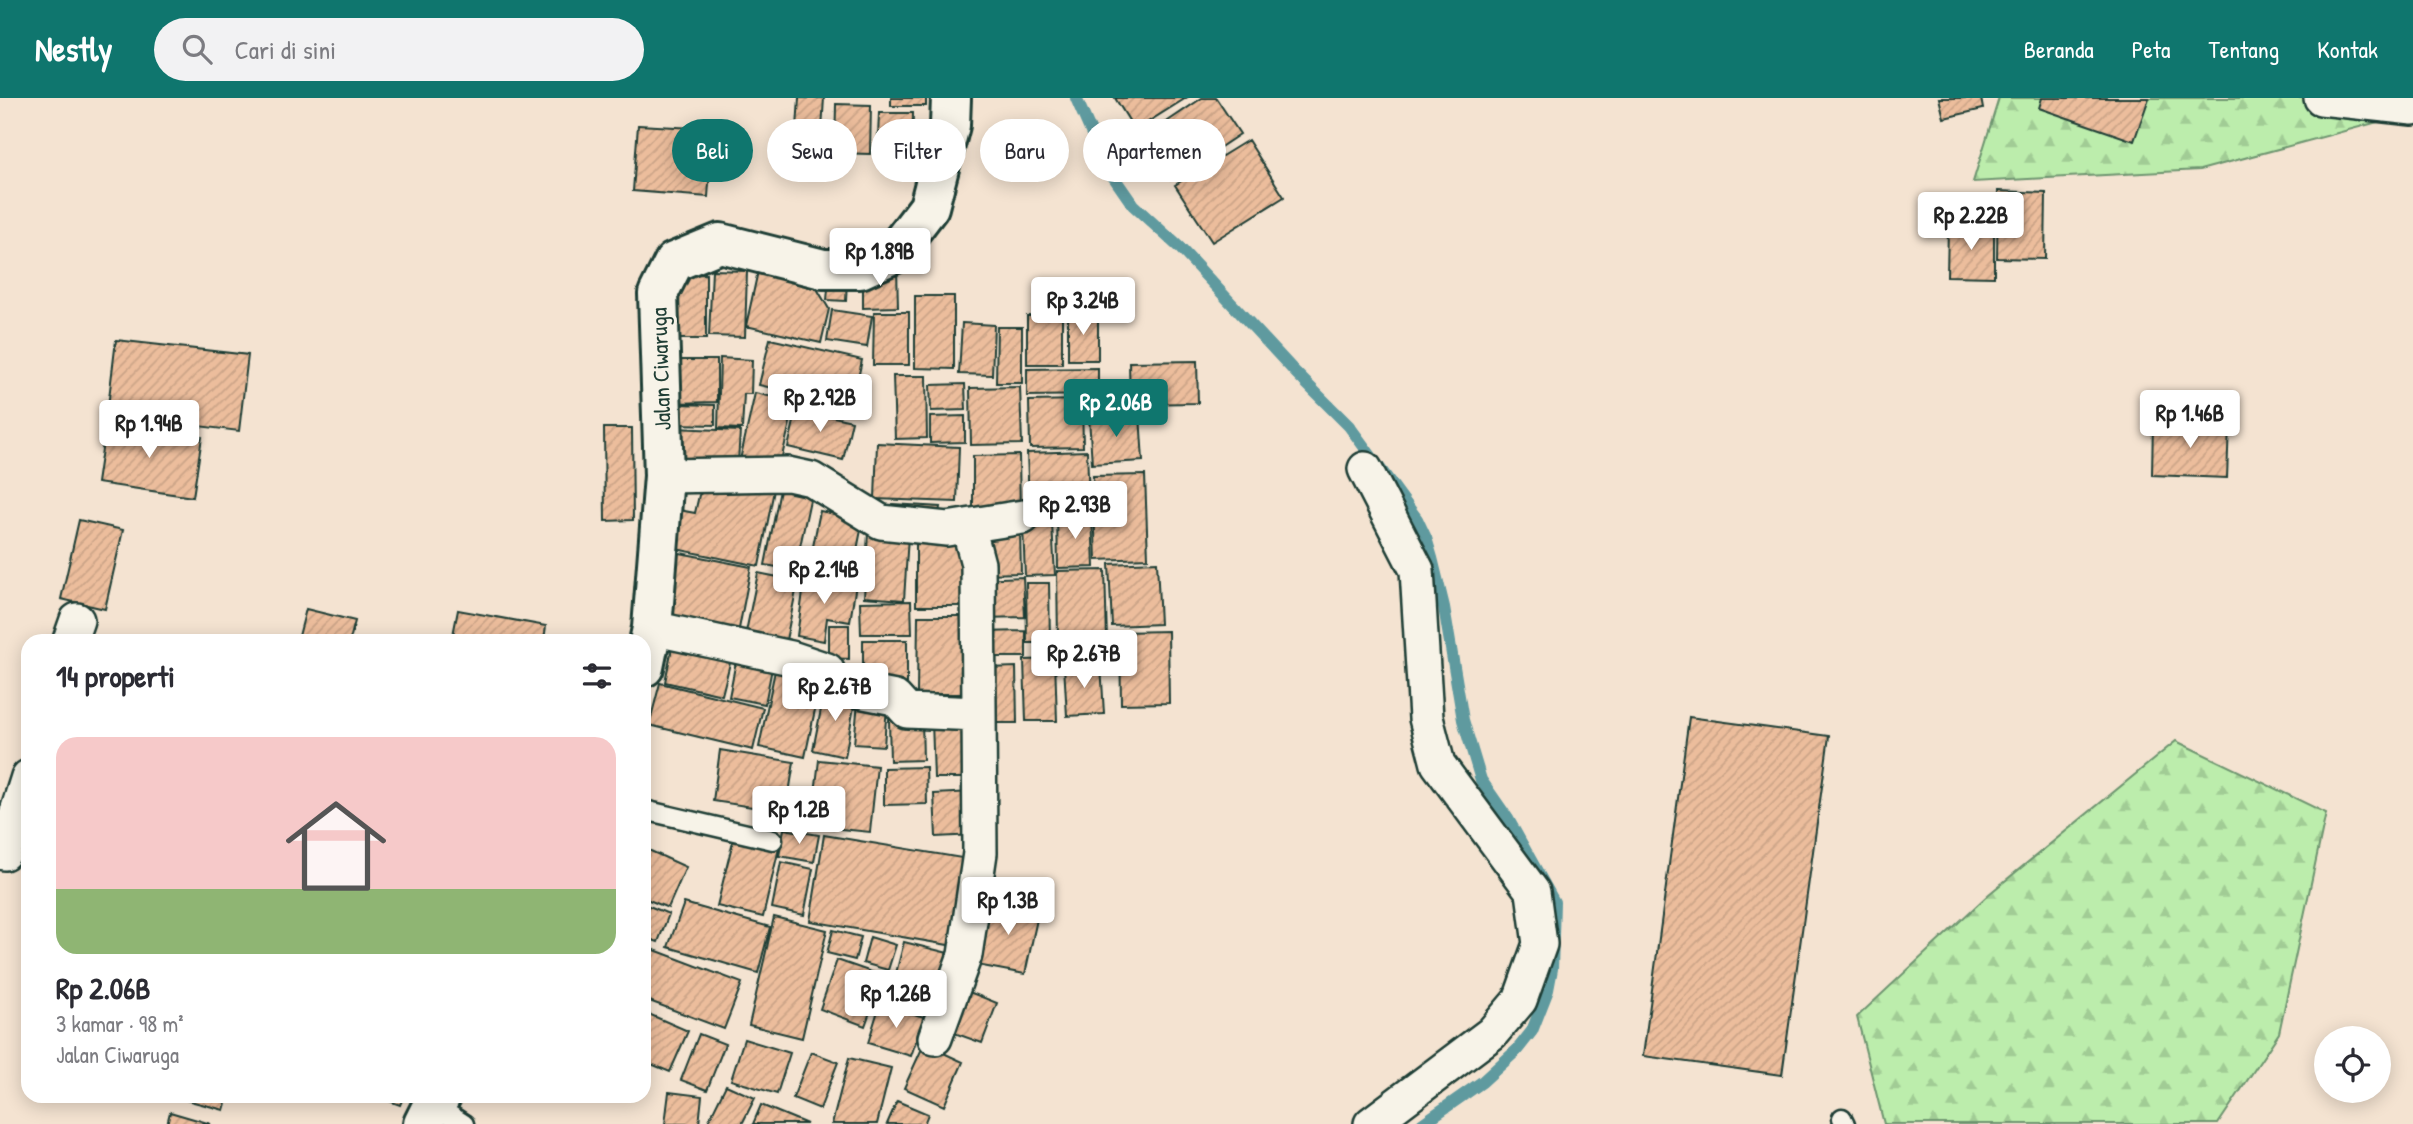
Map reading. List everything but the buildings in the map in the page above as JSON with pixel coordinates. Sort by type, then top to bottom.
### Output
[{"type":"street","name":"Jalan Ciwaruga","points":[[651,634],[664,476],[658,294],[674,262],[720,243],[823,269],[860,269],[893,254],[929,207],[950,125],[951,98]]},
{"type":"street","points":[[2321,98],[2413,108]]},
{"type":"street","points":[[1365,470],[1417,570],[1426,718],[1438,764],[1533,892],[1540,944],[1520,1000],[1492,1033],[1371,1124]]},
{"type":"street","points":[[664,476],[788,474],[811,478],[881,522],[947,529],[1023,517]]},
{"type":"street","points":[[935,1038],[965,955],[980,853],[978,564],[968,526]]},
{"type":"street","points":[[652,628],[803,662],[827,670],[834,686],[895,698],[907,712],[978,714]]},
{"type":"street","points":[[11,856],[21,810]]},
{"type":"lane","points":[[651,812],[773,840]]},
{"type":"green space","points":[[1999,98],[2404,98],[2404,115],[2200,170],[1973,182]]},
{"type":"green space","points":[[2176,741],[2326,813],[2279,1033],[2218,1124],[1884,1124],[1857,1017],[1989,894]]},
{"type":"waterway","points":[[1076,98],[1106,166],[1133,205],[1180,248],[1349,426],[1417,519],[1432,558],[1444,607],[1463,720],[1481,780],[1508,819],[1554,902],[1552,969],[1548,990],[1532,1031],[1517,1050],[1482,1082],[1422,1124]]}]
